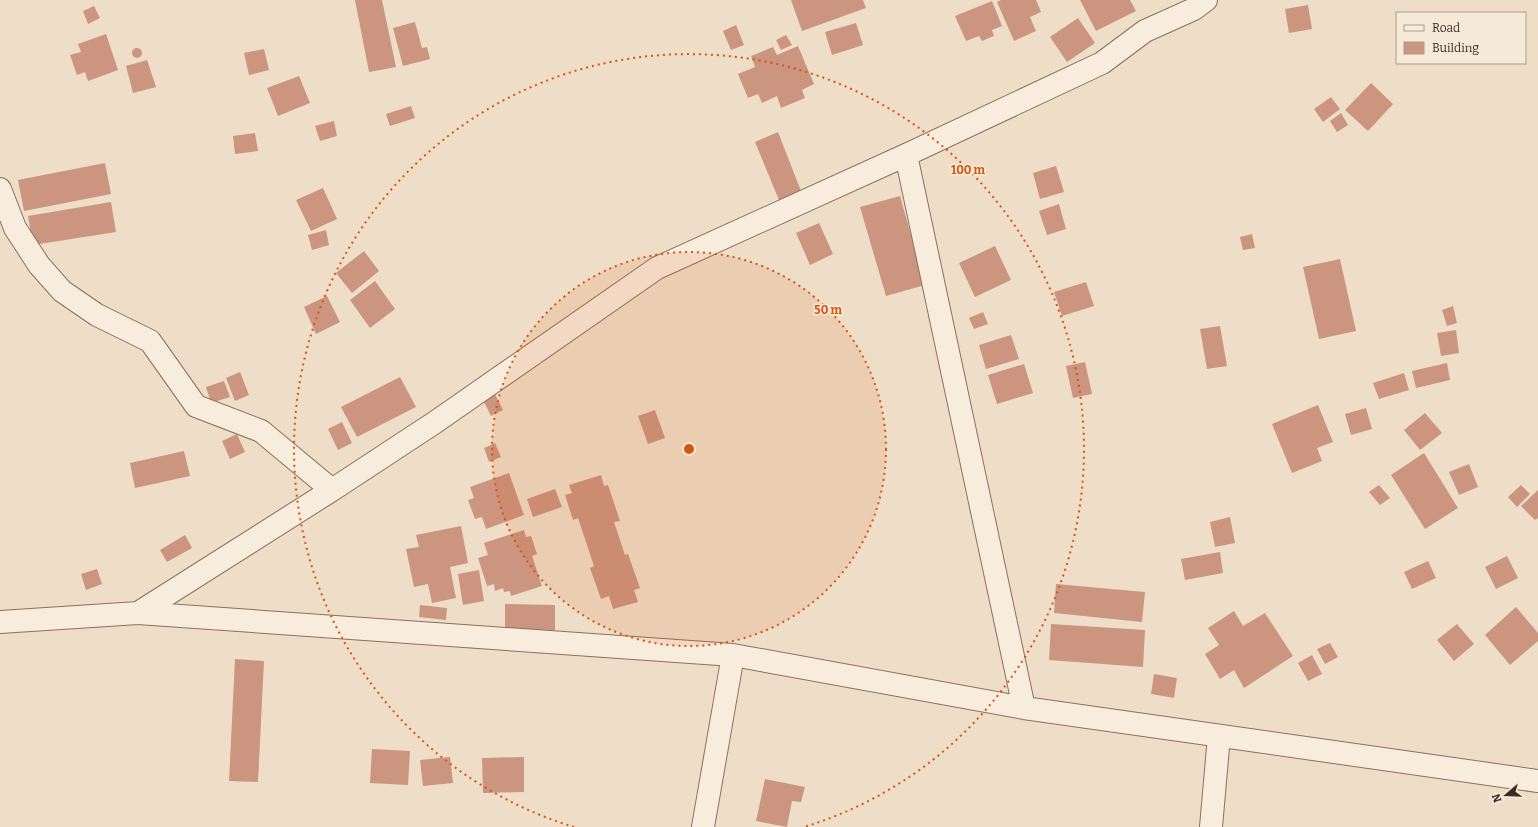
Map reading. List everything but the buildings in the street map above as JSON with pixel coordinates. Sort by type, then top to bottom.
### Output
[{"type":"street","points":[[138,613],[332,490],[434,422],[657,268],[906,155],[1102,63],[1145,32],[1194,9],[1206,0]]},
{"type":"street","points":[[906,155],[1024,708]]},
{"type":"street","points":[[0,189],[15,228],[39,266],[62,290],[97,315],[150,341],[196,406],[261,431],[332,490]]},
{"type":"street","points":[[0,622],[138,613],[733,656],[1024,708],[1538,781]]},
{"type":"street","points":[[703,827],[733,656]]},
{"type":"street","points":[[1211,827],[1219,736]]}]
